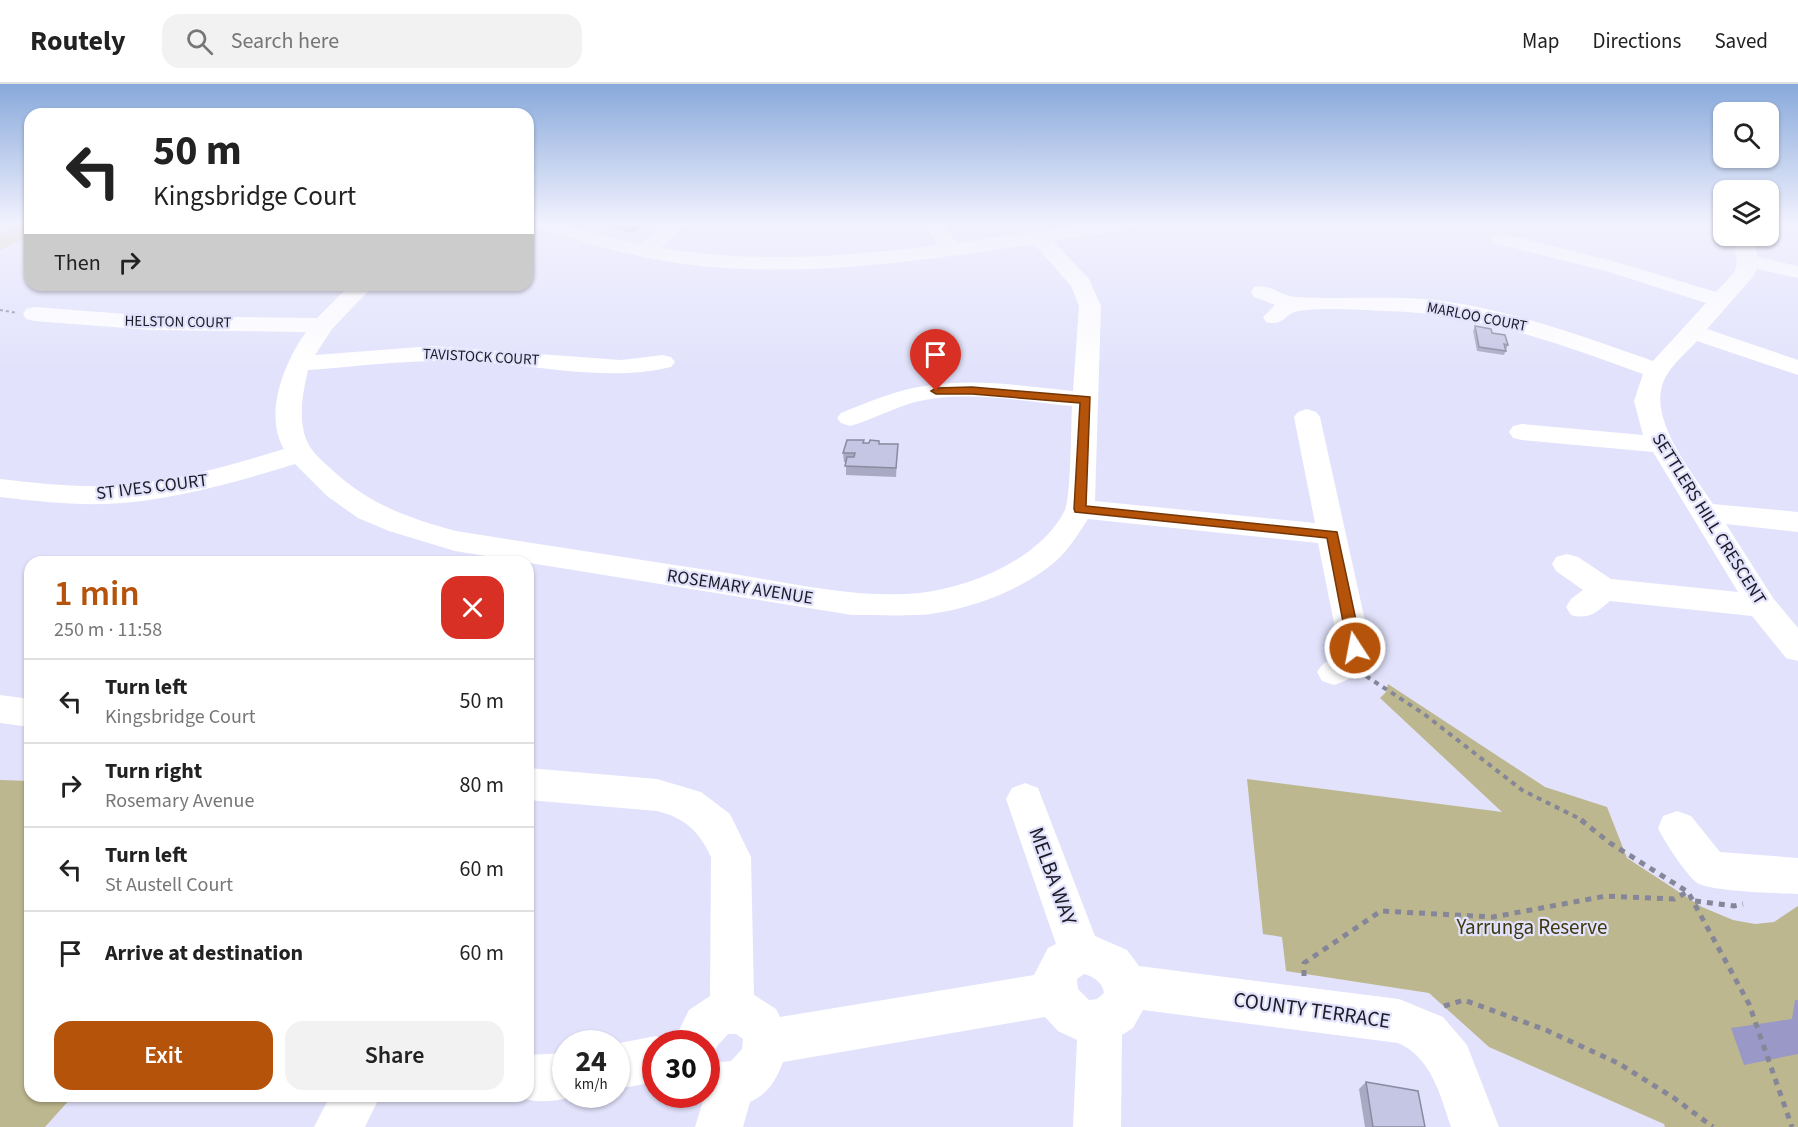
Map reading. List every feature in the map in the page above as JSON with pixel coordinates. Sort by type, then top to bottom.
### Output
[{"type":"street","points":[[1070,272],[1081,284],[1088,298],[1090,315],[1080,509],[1332,535]]},
{"type":"street","points":[[1627,272],[1721,301]]},
{"type":"street","name":"SETTLERS HILL CRESCENT","points":[[1746,272],[1657,371],[1651,382],[1647,401],[1651,423],[1661,445],[1762,606],[1798,649]]},
{"type":"street","name":"ROSEMARY AVENUE","points":[[357,291],[322,325],[302,354],[290,393],[289,426],[301,453],[336,489],[367,510],[408,528],[446,538],[852,604],[919,604],[961,596],[1008,578],[1045,554],[1071,524],[1080,509]]},
{"type":"street","name":"MARLOO COURT","points":[[1262,292],[1282,311],[1394,304],[1474,313],[1538,330],[1657,371]]},
{"type":"street","name":"HELSTON COURT","points":[[34,314],[152,322],[322,325]]},
{"type":"street","points":[[1693,332],[1798,368]]},
{"type":"street","name":"TAVISTOCK COURT","points":[[298,364],[432,353],[621,367],[663,362]]},
{"type":"street","points":[[850,418],[901,398],[936,391],[972,390],[1086,400]]},
{"type":"street","points":[[1307,417],[1355,648],[1341,668]]},
{"type":"street","points":[[1501,417],[1517,438],[1661,445]]},
{"type":"street","name":"ST IVES COURT","points":[[0,488],[77,495],[134,493],[221,478],[301,453]]},
{"type":"street","points":[[1703,512],[1798,522]]},
{"type":"street","points":[[1567,564],[1593,598],[1762,606]]},
{"type":"street","points":[[0,710],[24,712]]},
{"type":"street","points":[[534,785],[657,795],[688,804],[716,826],[731,857],[732,1011]]},
{"type":"street","name":"MELBA WAY","points":[[1025,799],[1080,953]]},
{"type":"street","points":[[1677,828],[1699,880],[1798,876]]},
{"type":"street","points":[[1080,953],[1092,953],[1103,957],[1120,974],[1125,986],[1125,998],[1120,1010],[1111,1018],[1100,1023],[1089,1022],[1068,1012],[1056,993],[1056,972],[1062,963],[1080,953]]},
{"type":"street","name":"COUNTY TERRACE","points":[[1125,986],[1399,1021],[1427,1033],[1451,1061],[1475,1127]]},
{"type":"street","points":[[766,1042],[1056,993]]},
{"type":"street","points":[[701,1030],[711,1020],[732,1011],[752,1016],[759,1023],[766,1042],[760,1065],[747,1078],[720,1096]]},
{"type":"street","points":[[1097,1127],[1100,1023]]},
{"type":"street","points":[[534,1078],[552,1077]]},
{"type":"street","points":[[338,1127],[353,1102]]},
{"type":"path","points":[[1341,668],[1385,687],[1424,714],[1522,790],[1587,822],[1610,843],[1699,880],[1749,1004],[1792,1127]]},
{"type":"path","points":[[1294,980],[1304,982],[1304,963],[1381,911],[1493,917],[1606,896],[1674,899],[1699,880]]},
{"type":"path","points":[[1440,1008],[1464,1000],[1546,1030],[1618,1063],[1674,1098],[1713,1127]]},
{"type":"green space","name":"Yarrunga Reserve","points":[[1388,684],[1545,787],[1607,807],[1627,858],[1702,907],[1733,920],[1755,924],[1774,922],[1798,906],[1798,1127],[1665,1127],[1664,1124],[1489,1047],[1429,993],[1286,971],[1282,937],[1263,934],[1247,779],[1502,812],[1380,698],[1386,692]]},
{"type":"green space","points":[[0,780],[24,781],[24,1102],[68,1102],[45,1127],[0,1127]]},
{"type":"water","points":[[1795,1000],[1798,1000],[1798,1054],[1744,1065],[1731,1028],[1792,1019]]},
{"type":"building","points":[[1475,326],[1491,329],[1492,333],[1505,335],[1508,345],[1504,344],[1506,351],[1479,347]]},
{"type":"building","points":[[847,440],[898,444],[896,468],[845,466],[847,457],[854,457],[855,453],[843,453]]},
{"type":"building","points":[[1366,1082],[1418,1091],[1425,1127],[1373,1127]]},
{"type":"route","points":[[936,391],[972,390],[1086,400],[1080,509],[1332,535],[1355,648]]}]
